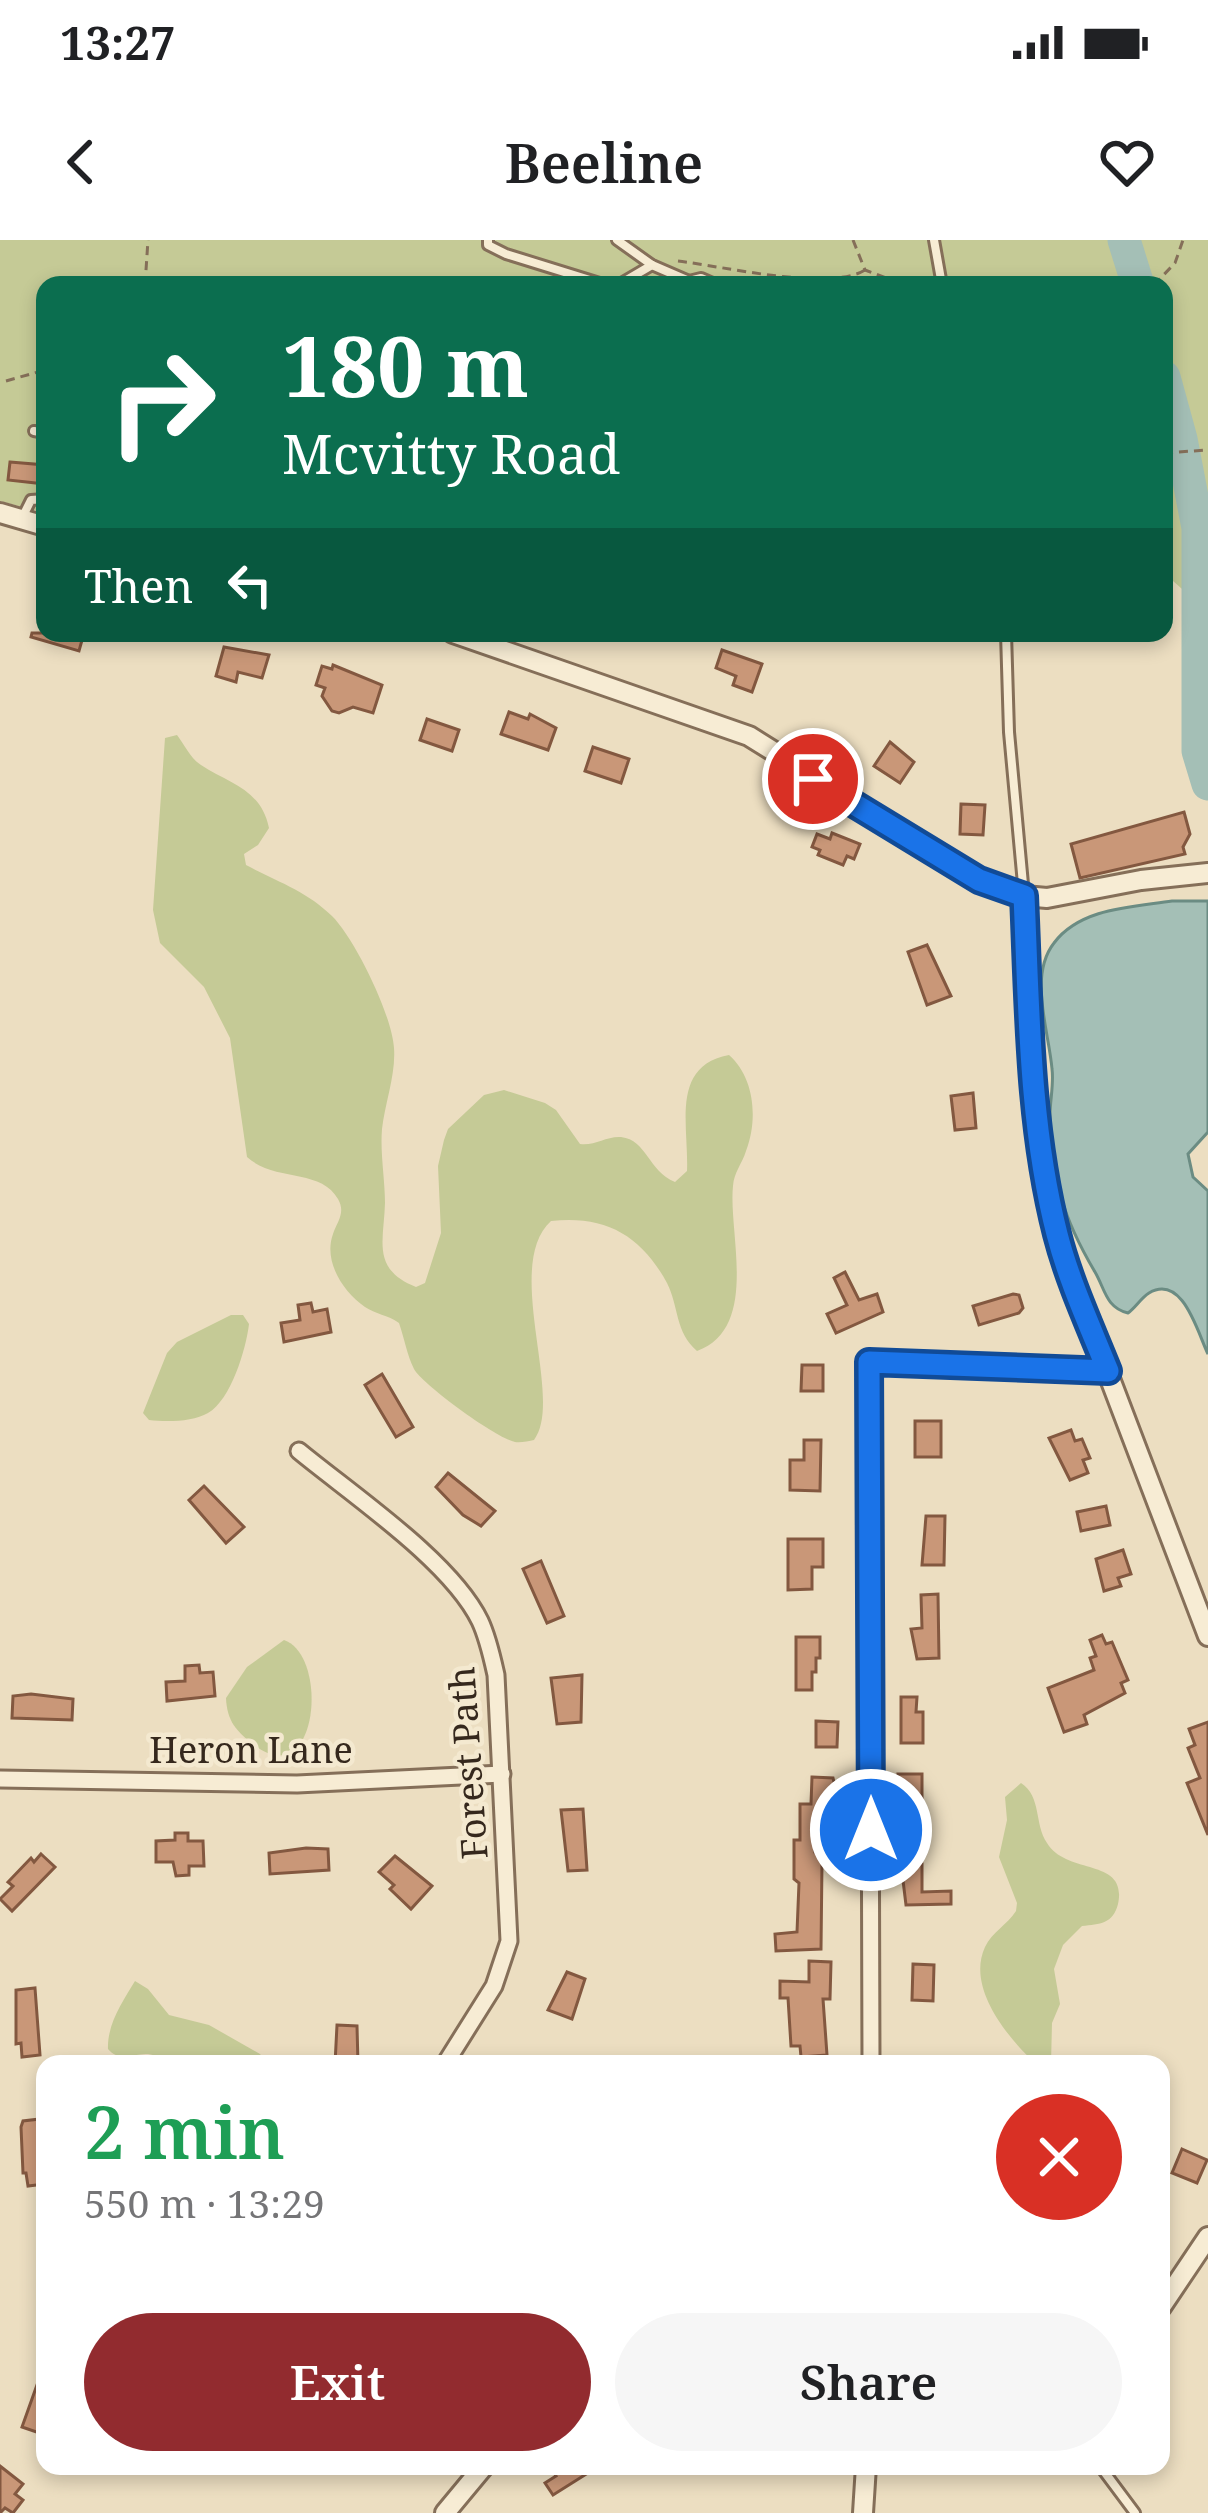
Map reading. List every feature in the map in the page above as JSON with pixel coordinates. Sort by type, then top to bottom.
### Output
[{"type":"street","points":[[0,514],[36,524]]},
{"type":"street","points":[[479,642],[749,736],[979,880],[1024,896],[1048,898],[1208,873]]},
{"type":"street","points":[[1024,896],[1034,1075],[1047,1184],[1064,1258],[1208,1636]]},
{"type":"street","points":[[872,2055],[869,1362],[1108,1371]]},
{"type":"street","name":"Forest Path","points":[[298,1450],[414,1545],[467,1600],[480,1622],[496,1675],[507,1956],[481,2013],[451,2055]]},
{"type":"street","name":"Heron Lane","points":[[0,1779],[297,1784],[502,1774]]},
{"type":"street","points":[[1170,2293],[1208,2236]]},
{"type":"street","points":[[445,2513],[477,2475]]},
{"type":"street","points":[[863,2513],[865,2475]]},
{"type":"lane","points":[[488,240],[488,245],[506,254],[577,276]]},
{"type":"lane","points":[[617,240],[676,276]]},
{"type":"lane","points":[[934,240],[940,276]]},
{"type":"lane","points":[[633,276],[652,265]]},
{"type":"lane","points":[[22,520],[27,503],[36,501]]},
{"type":"lane","points":[[1006,642],[1024,896]]},
{"type":"lane","points":[[1107,2475],[1135,2513]]},
{"type":"path","points":[[146,276],[148,240]]},
{"type":"path","points":[[853,240],[865,271]]},
{"type":"path","points":[[1162,276],[1175,262],[1183,240]]},
{"type":"path","points":[[652,265],[673,261],[796,276]]},
{"type":"path","points":[[852,276],[865,271],[879,276]]},
{"type":"path","points":[[6,381],[36,373]]},
{"type":"path","points":[[1173,454],[1206,450]]},
{"type":"green space","points":[[0,240],[1208,240],[1208,612],[1173,581],[1173,276],[36,276],[36,511],[0,501]]},
{"type":"green space","points":[[177,735],[197,762],[252,796],[265,815],[269,828],[258,845],[244,854],[246,865],[302,893],[332,916],[380,998],[394,1058],[382,1129],[383,1252],[392,1272],[402,1280],[416,1287],[425,1283],[441,1233],[438,1166],[444,1140],[448,1129],[484,1095],[504,1090],[545,1103],[556,1110],[580,1144],[630,1139],[675,1182],[687,1171],[690,1085],[710,1061],[729,1055],[738,1064],[752,1100],[752,1126],[733,1186],[735,1301],[716,1339],[697,1351],[690,1344],[667,1283],[633,1241],[605,1225],[551,1221],[537,1242],[532,1268],[543,1395],[542,1421],[534,1440],[515,1442],[492,1431],[420,1377],[399,1323],[365,1307],[337,1275],[331,1244],[341,1213],[338,1199],[320,1183],[270,1170],[247,1157],[230,1038],[204,987],[160,943],[153,910],[165,738]]},
{"type":"green space","points":[[231,1315],[243,1315],[249,1324],[241,1360],[224,1397],[195,1418],[149,1420],[143,1413],[167,1353],[177,1342]]},
{"type":"green space","points":[[284,1640],[298,1651],[307,1670],[310,1716],[304,1737],[292,1751],[276,1755],[237,1730],[226,1698],[247,1667]]},
{"type":"green space","points":[[1021,1783],[1032,1796],[1043,1836],[1056,1853],[1105,1873],[1119,1889],[1113,1916],[1082,1926],[1063,1945],[1054,1969],[1060,2004],[1052,2023],[1051,2055],[1027,2055],[1014,2041],[993,2011],[981,1979],[985,1947],[1016,1911],[999,1857],[1007,1820],[1005,1797]]},
{"type":"green space","points":[[135,1981],[169,2015],[209,2025],[261,2055],[115,2054],[108,2049],[117,2013]]},
{"type":"water","points":[[1172,901],[1208,901],[1208,1132],[1188,1154],[1193,1177],[1208,1191],[1208,1354],[1188,1308],[1171,1291],[1149,1293],[1128,1313],[1111,1302],[1067,1215],[1051,1138],[1052,1075],[1041,987],[1046,956],[1065,931],[1092,916]]},
{"type":"building","points":[[10,462],[36,464],[36,483],[8,480]]},
{"type":"building","points":[[48,642],[82,642],[79,651]]},
{"type":"building","points":[[224,647],[269,655],[262,678],[238,672],[236,682],[216,676]]},
{"type":"building","points":[[722,650],[762,664],[752,692],[733,685],[736,676],[716,668]]},
{"type":"building","points":[[333,665],[382,685],[373,713],[353,707],[332,711],[322,696],[325,688],[316,685],[322,666],[332,669]]},
{"type":"building","points":[[509,712],[528,719],[530,714],[556,728],[548,750],[501,734]]},
{"type":"building","points":[[427,719],[459,730],[452,751],[420,740]]},
{"type":"building","points":[[890,742],[914,762],[900,783],[874,766]]},
{"type":"building","points":[[593,747],[629,759],[621,783],[585,771]]},
{"type":"building","points":[[961,804],[985,805],[983,835],[960,834]]},
{"type":"building","points":[[1184,812],[1190,834],[1183,847],[1185,854],[1080,878],[1071,844]]},
{"type":"building","points":[[832,833],[860,844],[854,859],[847,856],[843,865],[818,855],[820,850],[812,847],[817,834],[830,839]]},
{"type":"building","points":[[927,945],[951,996],[927,1005],[908,952]]},
{"type":"building","points":[[973,1093],[976,1128],[955,1130],[951,1096]]},
{"type":"building","points":[[845,1272],[859,1300],[877,1294],[883,1312],[836,1333],[827,1314],[847,1305],[834,1278]]},
{"type":"building","points":[[1019,1295],[1023,1308],[1019,1313],[979,1325],[973,1306]]},
{"type":"building","points":[[311,1303],[313,1312],[327,1309],[331,1332],[284,1342],[281,1323],[300,1320],[298,1305]]},
{"type":"building","points":[[802,1365],[823,1365],[823,1391],[801,1391]]},
{"type":"building","points":[[382,1374],[413,1427],[396,1437],[365,1385]]},
{"type":"building","points":[[915,1421],[941,1421],[941,1457],[915,1457]]},
{"type":"building","points":[[1071,1430],[1075,1441],[1082,1439],[1090,1458],[1083,1460],[1088,1473],[1070,1480],[1049,1438]]},
{"type":"building","points":[[804,1440],[821,1440],[820,1491],[790,1490],[790,1460],[804,1460]]},
{"type":"building","points":[[448,1473],[495,1511],[481,1526],[436,1487]]},
{"type":"building","points":[[204,1486],[244,1527],[226,1543],[189,1500]]},
{"type":"building","points":[[1106,1506],[1110,1525],[1081,1531],[1077,1512]]},
{"type":"building","points":[[926,1516],[945,1516],[944,1565],[922,1565]]},
{"type":"building","points":[[788,1539],[823,1539],[823,1567],[812,1567],[812,1589],[788,1590]]},
{"type":"building","points":[[1123,1550],[1131,1574],[1118,1578],[1121,1586],[1104,1591],[1096,1559]]},
{"type":"building","points":[[541,1561],[564,1616],[547,1623],[523,1569]]},
{"type":"building","points":[[938,1594],[939,1658],[917,1659],[911,1629],[922,1628],[921,1595]]},
{"type":"building","points":[[1102,1635],[1106,1644],[1112,1642],[1128,1680],[1121,1683],[1125,1693],[1084,1715],[1087,1724],[1064,1732],[1048,1688],[1094,1670],[1090,1658],[1096,1656],[1090,1640]]},
{"type":"building","points":[[796,1637],[820,1637],[812,1690],[796,1690]]},
{"type":"building","points":[[199,1665],[200,1673],[213,1672],[215,1696],[167,1701],[166,1682],[185,1681],[185,1666]]},
{"type":"building","points":[[582,1675],[581,1722],[557,1724],[551,1678]]},
{"type":"building","points":[[13,1696],[73,1699],[72,1720],[12,1718]]},
{"type":"building","points":[[901,1697],[917,1697],[916,1712],[923,1712],[923,1743],[901,1743]]},
{"type":"building","points":[[816,1721],[838,1722],[837,1747],[816,1747]]},
{"type":"building","points":[[1208,1722],[1208,1835],[1187,1783],[1200,1778],[1188,1748],[1195,1745],[1189,1729]]},
{"type":"building","points":[[898,1774],[922,1774],[922,1805],[900,1804]]},
{"type":"building","points":[[812,1777],[833,1778],[836,1791],[836,1806],[820,1806],[820,1824],[816,1824],[815,1852],[820,1852],[822,1862],[821,1949],[776,1951],[775,1934],[797,1932],[794,1840],[800,1840],[800,1804],[811,1804]]},
{"type":"building","points":[[583,1809],[587,1870],[568,1871],[561,1810]]},
{"type":"building","points":[[175,1833],[188,1833],[188,1841],[203,1841],[204,1866],[189,1866],[189,1875],[176,1876],[173,1862],[156,1862],[156,1841],[175,1840]]},
{"type":"building","points":[[328,1849],[329,1870],[270,1874],[269,1853]]},
{"type":"building","points":[[41,1854],[55,1867],[12,1911],[0,1899],[13,1886],[8,1882]]},
{"type":"building","points":[[395,1856],[432,1886],[411,1909],[379,1872]]},
{"type":"building","points":[[901,1864],[922,1864],[922,1892],[951,1891],[951,1904],[906,1905]]},
{"type":"building","points":[[809,1961],[831,1962],[830,1999],[823,1999],[827,2055],[801,2055],[800,2046],[791,2046],[788,1998],[780,1998],[780,1981],[809,1982]]},
{"type":"building","points":[[913,1964],[934,1965],[933,2001],[912,2000]]},
{"type":"building","points":[[567,1972],[585,1979],[572,2019],[548,2010]]},
{"type":"building","points":[[35,1988],[40,2055],[22,2057],[21,2043],[16,2044],[16,1990]]},
{"type":"building","points":[[337,2025],[357,2026],[358,2055],[335,2055]]},
{"type":"building","points":[[36,2119],[36,2185],[28,2186],[23,2173],[23,2121]]},
{"type":"building","points":[[1182,2149],[1207,2160],[1197,2183],[1172,2173]]},
{"type":"building","points":[[36,2388],[36,2432],[22,2427]]},
{"type":"building","points":[[0,2466],[23,2484],[15,2494],[23,2500],[13,2513],[5,2508],[0,2513]]},
{"type":"building","points":[[585,2475],[553,2495],[545,2483],[556,2476]]},
{"type":"waterway","points":[[1124,240],[1135,276]]},
{"type":"waterway","points":[[1173,410],[1198,528],[1198,751],[1208,784]]},
{"type":"route","points":[[813,779],[979,880],[1024,896],[1027,983],[1047,1184],[1064,1258],[1108,1371],[869,1362],[871,1830]]}]
